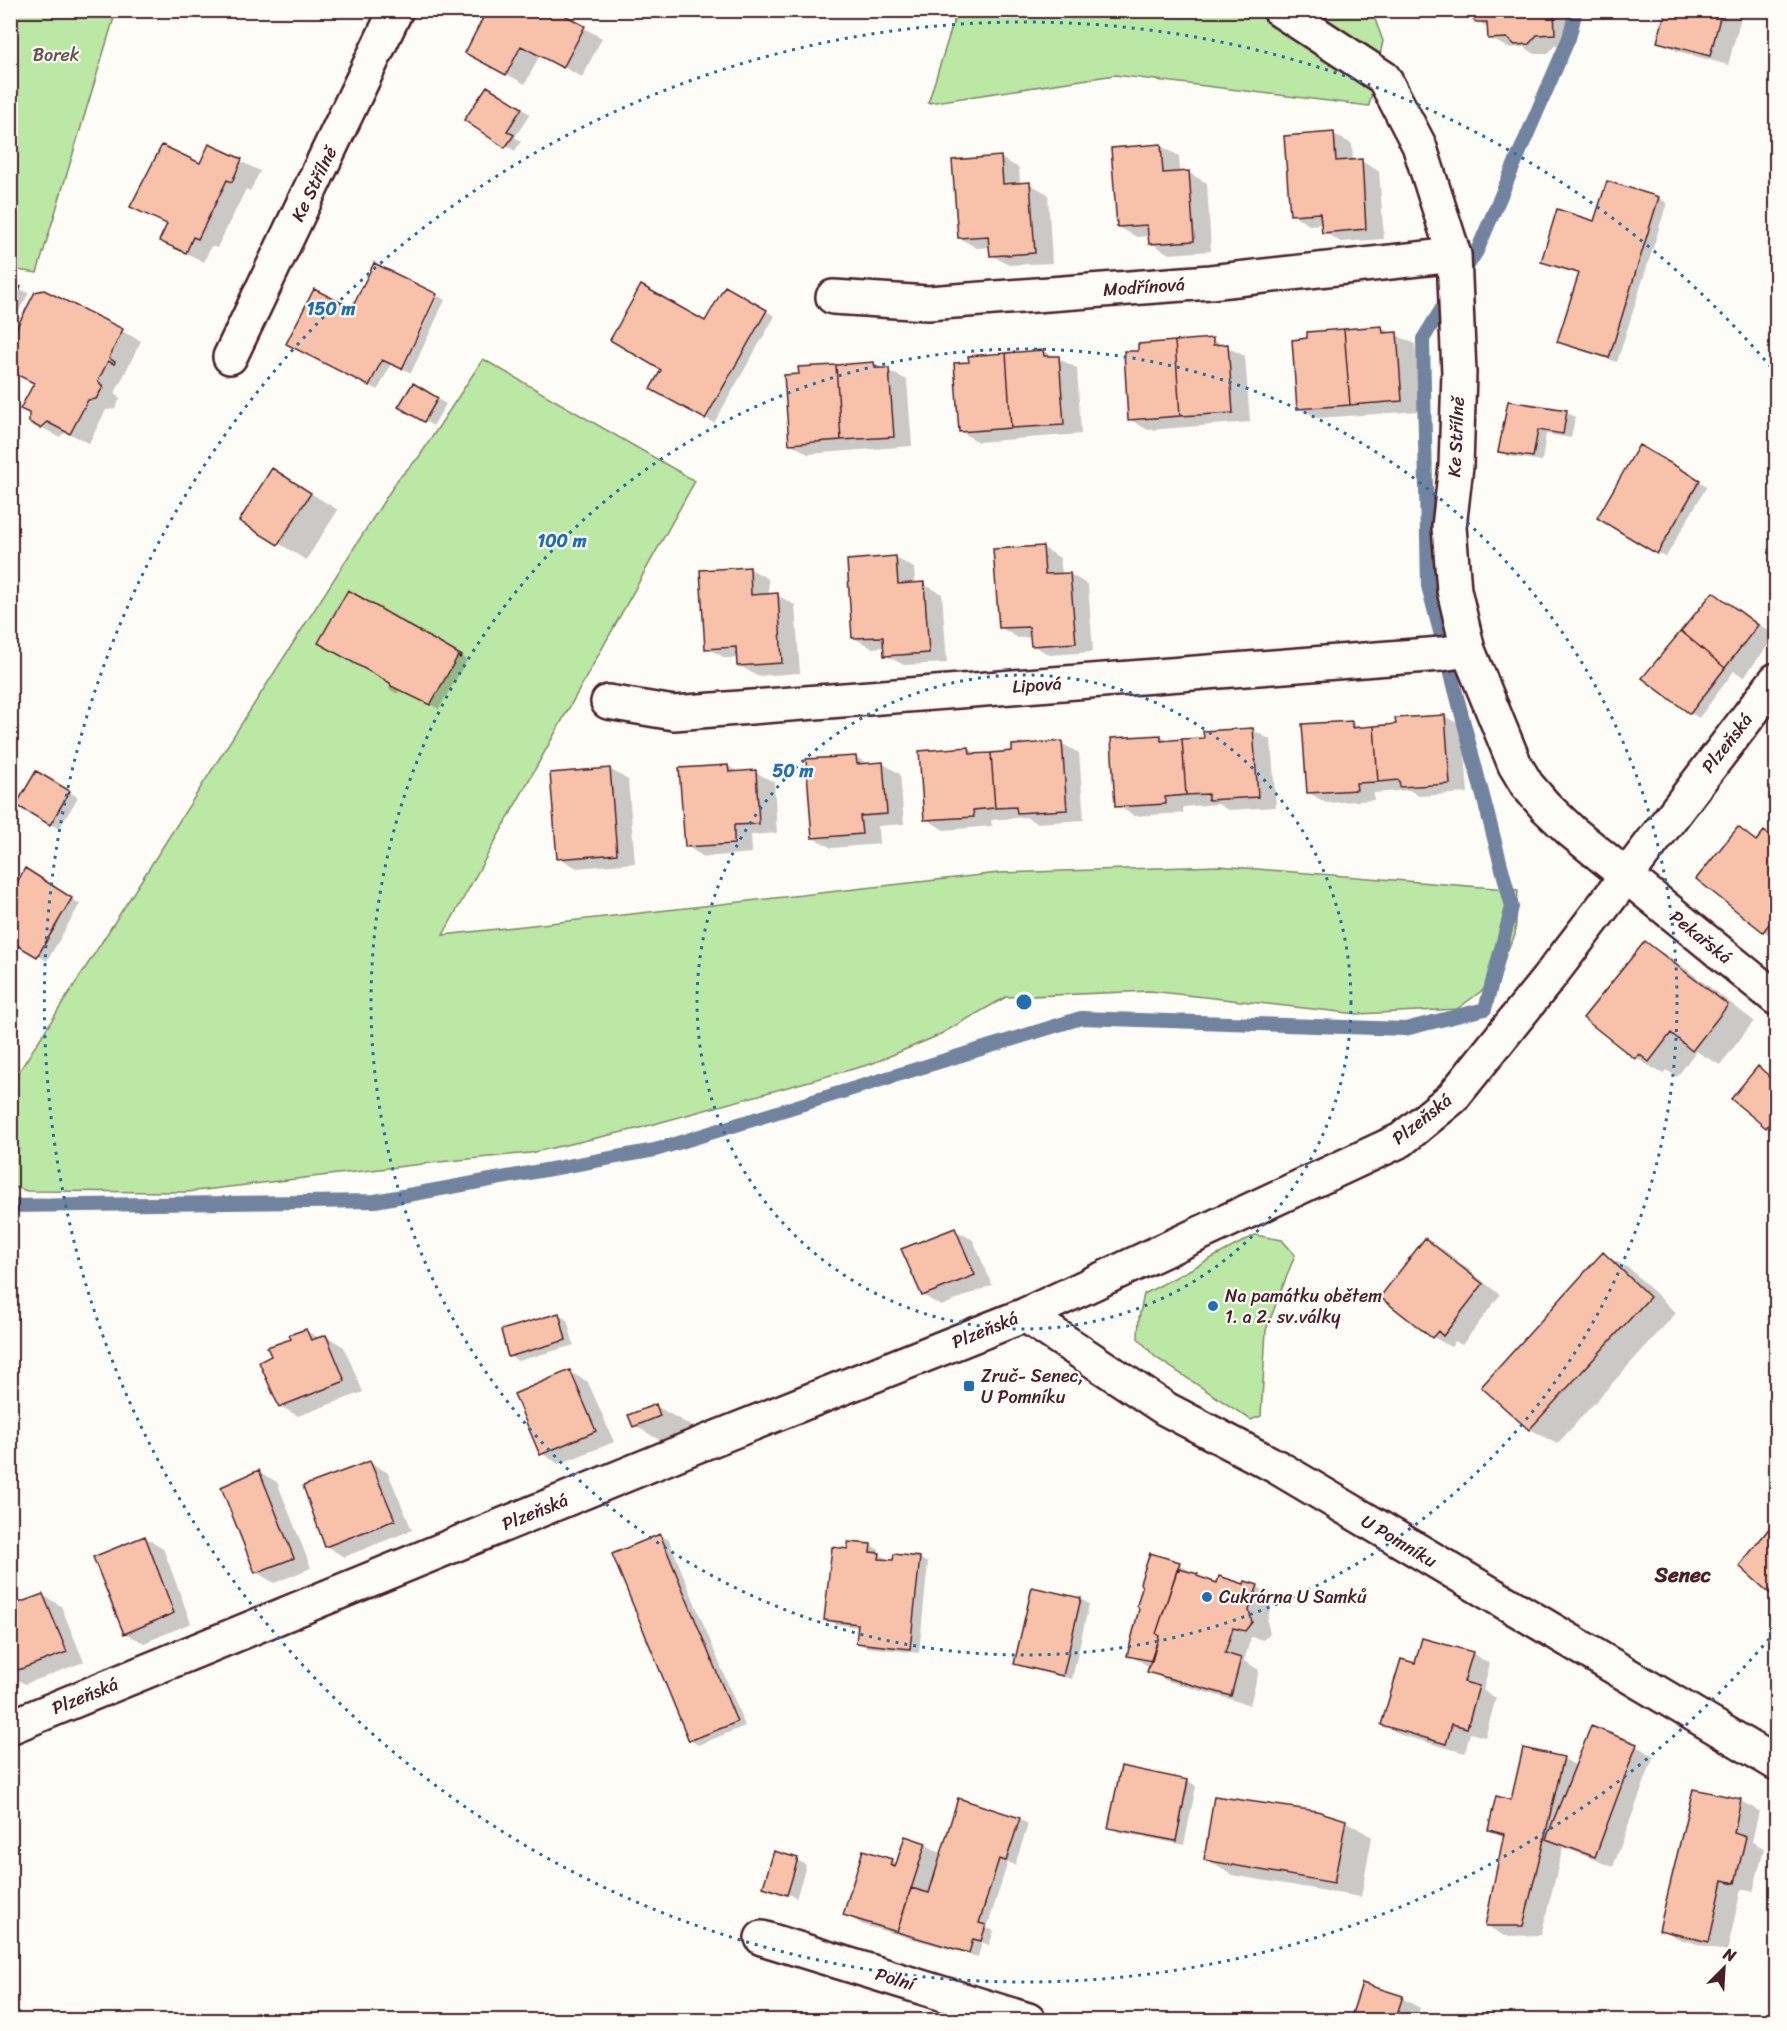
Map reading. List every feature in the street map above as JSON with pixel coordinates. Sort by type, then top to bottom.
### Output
[{"type":"street","name":"Ke Střílně","points":[[231,357],[396,10]]},
{"type":"street","name":"Ke Střílně","points":[[1280,10],[1384,78],[1419,145],[1454,255],[1459,374],[1456,466],[1449,527],[1454,591],[1468,650],[1507,746],[1527,785],[1571,831],[1625,875]]},
{"type":"street","name":"Modřínová","points":[[833,297],[928,303],[1210,282],[1454,255]]},
{"type":"street","name":"Lipová","points":[[608,702],[674,713],[1441,654],[1468,650]]},
{"type":"street","name":"Plzeňská","points":[[10,1727],[669,1457],[1025,1315],[1401,1140],[1452,1098],[1547,980],[1776,680]]},
{"type":"street","name":"Pekařská","points":[[1625,875],[1776,998]]},
{"type":"street","name":"U Pomníku","points":[[1025,1315],[1166,1409],[1277,1467],[1776,1763]]},
{"type":"street","name":"Polní","points":[[762,1938],[1028,2020]]},
{"type":"green space","name":"Borek","points":[[10,11],[116,11],[37,273],[11,269]]},
{"type":"green space","points":[[957,11],[1372,11],[1383,41],[1369,106],[1115,75],[928,103]]},
{"type":"green space","points":[[483,359],[695,481],[443,935],[999,873],[1219,866],[1518,890],[1515,935],[1491,984],[1457,1009],[1358,1014],[1150,991],[1006,997],[937,1036],[871,1064],[636,1129],[530,1153],[187,1192],[27,1191],[11,1186],[11,1084],[398,479],[419,457]]},
{"type":"green space","points":[[1255,1235],[1282,1240],[1295,1255],[1266,1330],[1261,1416],[1251,1420],[1155,1357],[1138,1338],[1144,1294]]},
{"type":"building","points":[[487,10],[555,10],[585,26],[563,68],[521,46],[506,75],[465,53]]},
{"type":"building","points":[[1469,10],[1554,10],[1555,34],[1537,35],[1529,44],[1515,45],[1507,38],[1488,39],[1487,22],[1476,22],[1469,16]]},
{"type":"building","points":[[1666,10],[1722,10],[1710,56],[1657,42]]},
{"type":"building","points":[[487,86],[522,108],[507,131],[514,135],[505,148],[464,120]]},
{"type":"building","points":[[1334,132],[1336,161],[1362,159],[1366,229],[1322,233],[1320,213],[1290,215],[1284,136]]},
{"type":"building","points":[[209,144],[242,159],[232,182],[227,180],[198,239],[193,237],[186,253],[159,241],[167,224],[130,207],[162,145],[200,163]]},
{"type":"building","points":[[1161,144],[1163,173],[1189,171],[1194,241],[1149,244],[1147,225],[1117,227],[1111,148]]},
{"type":"building","points":[[1001,156],[1003,184],[1030,182],[1035,253],[990,256],[988,236],[958,238],[952,160]]},
{"type":"building","points":[[1607,181],[1659,197],[1609,358],[1557,342],[1579,273],[1541,262],[1557,209],[1594,221]]},
{"type":"building","points":[[374,263],[437,294],[402,369],[382,360],[369,386],[286,344],[314,289],[352,308]]},
{"type":"building","points":[[10,283],[21,287],[10,306]]},
{"type":"building","points":[[641,285],[705,321],[725,286],[767,310],[705,419],[650,389],[661,370],[610,340]]},
{"type":"building","points":[[44,290],[123,329],[109,358],[115,362],[114,364],[108,361],[98,381],[103,387],[96,399],[88,400],[70,434],[47,422],[40,428],[29,422],[29,413],[20,409],[34,383],[10,371],[10,341],[35,292]]},
{"type":"building","points":[[1382,326],[1383,333],[1397,332],[1402,401],[1350,405],[1344,329]]},
{"type":"building","points":[[1344,329],[1350,405],[1297,409],[1292,340],[1307,338],[1307,332]]},
{"type":"building","points":[[1213,338],[1213,345],[1228,344],[1233,413],[1180,416],[1175,341]]},
{"type":"building","points":[[1175,341],[1180,416],[1128,420],[1124,351],[1138,351],[1138,344]]},
{"type":"building","points":[[1043,350],[1044,356],[1059,356],[1064,425],[1011,428],[1006,353]]},
{"type":"building","points":[[1006,353],[1011,428],[959,432],[954,363],[969,362],[968,356]]},
{"type":"building","points":[[874,362],[875,368],[889,368],[894,437],[841,440],[836,365]]},
{"type":"building","points":[[836,365],[841,440],[789,444],[784,375],[799,374],[798,367]]},
{"type":"building","points":[[413,383],[438,398],[424,422],[398,407]]},
{"type":"building","points":[[1508,401],[1567,410],[1563,434],[1538,430],[1533,457],[1498,452]]},
{"type":"building","points":[[1639,445],[1700,480],[1657,554],[1597,518]]},
{"type":"building","points":[[272,468],[311,493],[278,545],[239,521]]},
{"type":"building","points":[[1043,546],[1045,574],[1070,573],[1076,643],[1031,646],[1029,627],[999,628],[993,549]]},
{"type":"building","points":[[896,556],[898,584],[924,582],[929,653],[884,656],[883,637],[852,638],[847,560]]},
{"type":"building","points":[[750,567],[751,595],[778,593],[782,663],[737,666],[736,647],[705,649],[700,570]]},
{"type":"building","points":[[348,590],[462,656],[460,658],[458,656],[430,705],[391,686],[390,683],[318,643]]},
{"type":"building","points":[[1713,592],[1758,625],[1725,668],[1681,631]]},
{"type":"building","points":[[1681,631],[1725,668],[1690,714],[1642,678]]},
{"type":"building","points":[[1445,715],[1450,784],[1400,787],[1399,780],[1378,782],[1374,726],[1396,724],[1395,718]]},
{"type":"building","points":[[1352,721],[1352,728],[1374,726],[1378,782],[1356,783],[1357,790],[1307,793],[1302,724]]},
{"type":"building","points":[[1253,728],[1258,797],[1208,800],[1208,794],[1186,795],[1182,739],[1204,738],[1203,731]]},
{"type":"building","points":[[1161,735],[1161,741],[1182,739],[1186,795],[1165,797],[1166,804],[1115,807],[1111,738]]},
{"type":"building","points":[[1062,741],[1067,810],[1017,813],[1016,807],[995,808],[991,753],[1012,751],[1012,745]]},
{"type":"building","points":[[969,747],[970,754],[991,753],[995,808],[973,810],[974,817],[924,820],[919,751]]},
{"type":"building","points":[[856,756],[857,764],[883,762],[887,814],[860,816],[862,834],[812,838],[806,759]]},
{"type":"building","points":[[728,765],[729,772],[756,770],[759,824],[734,825],[734,844],[685,847],[679,768]]},
{"type":"building","points":[[610,768],[617,854],[557,859],[550,773]]},
{"type":"building","points":[[36,771],[70,791],[50,825],[16,805]]},
{"type":"building","points":[[1738,827],[1756,841],[1764,831],[1776,841],[1776,915],[1763,932],[1696,879]]},
{"type":"building","points":[[25,868],[72,898],[37,957],[10,941],[10,886],[14,888]]},
{"type":"building","points":[[1645,941],[1728,1005],[1692,1051],[1671,1033],[1649,1062],[1639,1054],[1635,1059],[1583,1018]]},
{"type":"building","points":[[1758,1066],[1776,1082],[1776,1114],[1766,1128],[1731,1099]]},
{"type":"building","points":[[955,1228],[975,1275],[922,1296],[901,1249]]},
{"type":"building","points":[[1425,1238],[1483,1284],[1443,1336],[1438,1331],[1432,1338],[1380,1297]]},
{"type":"building","points":[[1603,1252],[1650,1297],[1529,1430],[1481,1387]]},
{"type":"building","points":[[559,1313],[566,1340],[508,1357],[501,1330]]},
{"type":"building","points":[[306,1329],[311,1340],[326,1335],[345,1381],[279,1407],[259,1362],[271,1356],[267,1347],[291,1339],[289,1335]]},
{"type":"building","points":[[570,1370],[596,1431],[540,1455],[514,1394]]},
{"type":"building","points":[[656,1404],[660,1416],[633,1427],[628,1415]]},
{"type":"building","points":[[370,1461],[395,1520],[325,1547],[303,1486]]},
{"type":"building","points":[[259,1470],[294,1558],[255,1573],[221,1487]]},
{"type":"building","points":[[1776,1520],[1776,1599],[1739,1566]]},
{"type":"building","points":[[660,1534],[737,1722],[689,1741],[612,1554]]},
{"type":"building","points":[[145,1536],[174,1613],[124,1634],[93,1557]]},
{"type":"building","points":[[848,1542],[871,1544],[870,1552],[880,1553],[879,1559],[893,1560],[894,1554],[920,1557],[910,1649],[856,1643],[858,1624],[824,1620],[832,1547],[848,1549]]},
{"type":"building","points":[[1150,1553],[1180,1562],[1156,1634],[1159,1636],[1152,1661],[1127,1656],[1139,1609],[1137,1605],[1142,1587],[1140,1583]]},
{"type":"building","points":[[1179,1569],[1198,1574],[1197,1576],[1217,1583],[1219,1576],[1244,1584],[1245,1581],[1258,1585],[1249,1610],[1252,1622],[1245,1631],[1233,1628],[1225,1653],[1241,1658],[1231,1696],[1147,1672],[1159,1636],[1156,1634]]},
{"type":"building","points":[[1032,1587],[1081,1598],[1063,1676],[1014,1664]]},
{"type":"building","points":[[43,1594],[67,1652],[10,1673],[10,1624],[12,1623],[10,1606]]},
{"type":"building","points":[[1422,1638],[1473,1652],[1464,1682],[1479,1686],[1467,1728],[1452,1724],[1446,1744],[1381,1725],[1401,1659],[1415,1663]]},
{"type":"building","points":[[1591,1726],[1637,1744],[1595,1857],[1546,1839]]},
{"type":"building","points":[[1523,1748],[1564,1757],[1523,1926],[1485,1926],[1504,1834],[1488,1830],[1496,1796],[1511,1800]]},
{"type":"building","points":[[1121,1766],[1188,1780],[1176,1841],[1108,1828]]},
{"type":"building","points":[[1693,1789],[1741,1799],[1734,1833],[1746,1837],[1735,1883],[1723,1880],[1709,1942],[1659,1930]]},
{"type":"building","points":[[1214,1796],[1317,1811],[1346,1820],[1334,1883],[1204,1860]]},
{"type":"building","points":[[958,1798],[1020,1818],[1006,1861],[999,1859],[979,1923],[986,1925],[981,1941],[973,1939],[969,1953],[897,1932],[911,1888],[929,1893]]},
{"type":"building","points":[[905,1836],[926,1843],[897,1932],[843,1915],[863,1850],[892,1859],[890,1865],[895,1867]]},
{"type":"building","points":[[774,1851],[798,1858],[787,1895],[763,1887]]},
{"type":"building","points":[[1362,1983],[1403,1996],[1395,2020],[1350,2020]]},
{"type":"building","points":[[1469,2012],[1496,2020],[1467,2020]]},
{"type":"waterway","points":[[1462,275],[1477,251],[1569,38],[1576,10]]},
{"type":"waterway","points":[[10,1206],[375,1201],[655,1150],[1081,1018],[1405,1029],[1485,1009],[1512,907],[1428,586],[1423,339],[1449,297]]},
{"type":"place","name":"Na památku obětem 1. a 2. sv.války","points":[[1213,1306]]},
{"type":"place","name":"Zruč- Senec, U Pomníku","points":[[969,1386]]},
{"type":"place","name":"Cukrárna U Samků","points":[[1207,1597]]},
{"type":"district","name":"Senec","points":[[1683,1575]]}]
